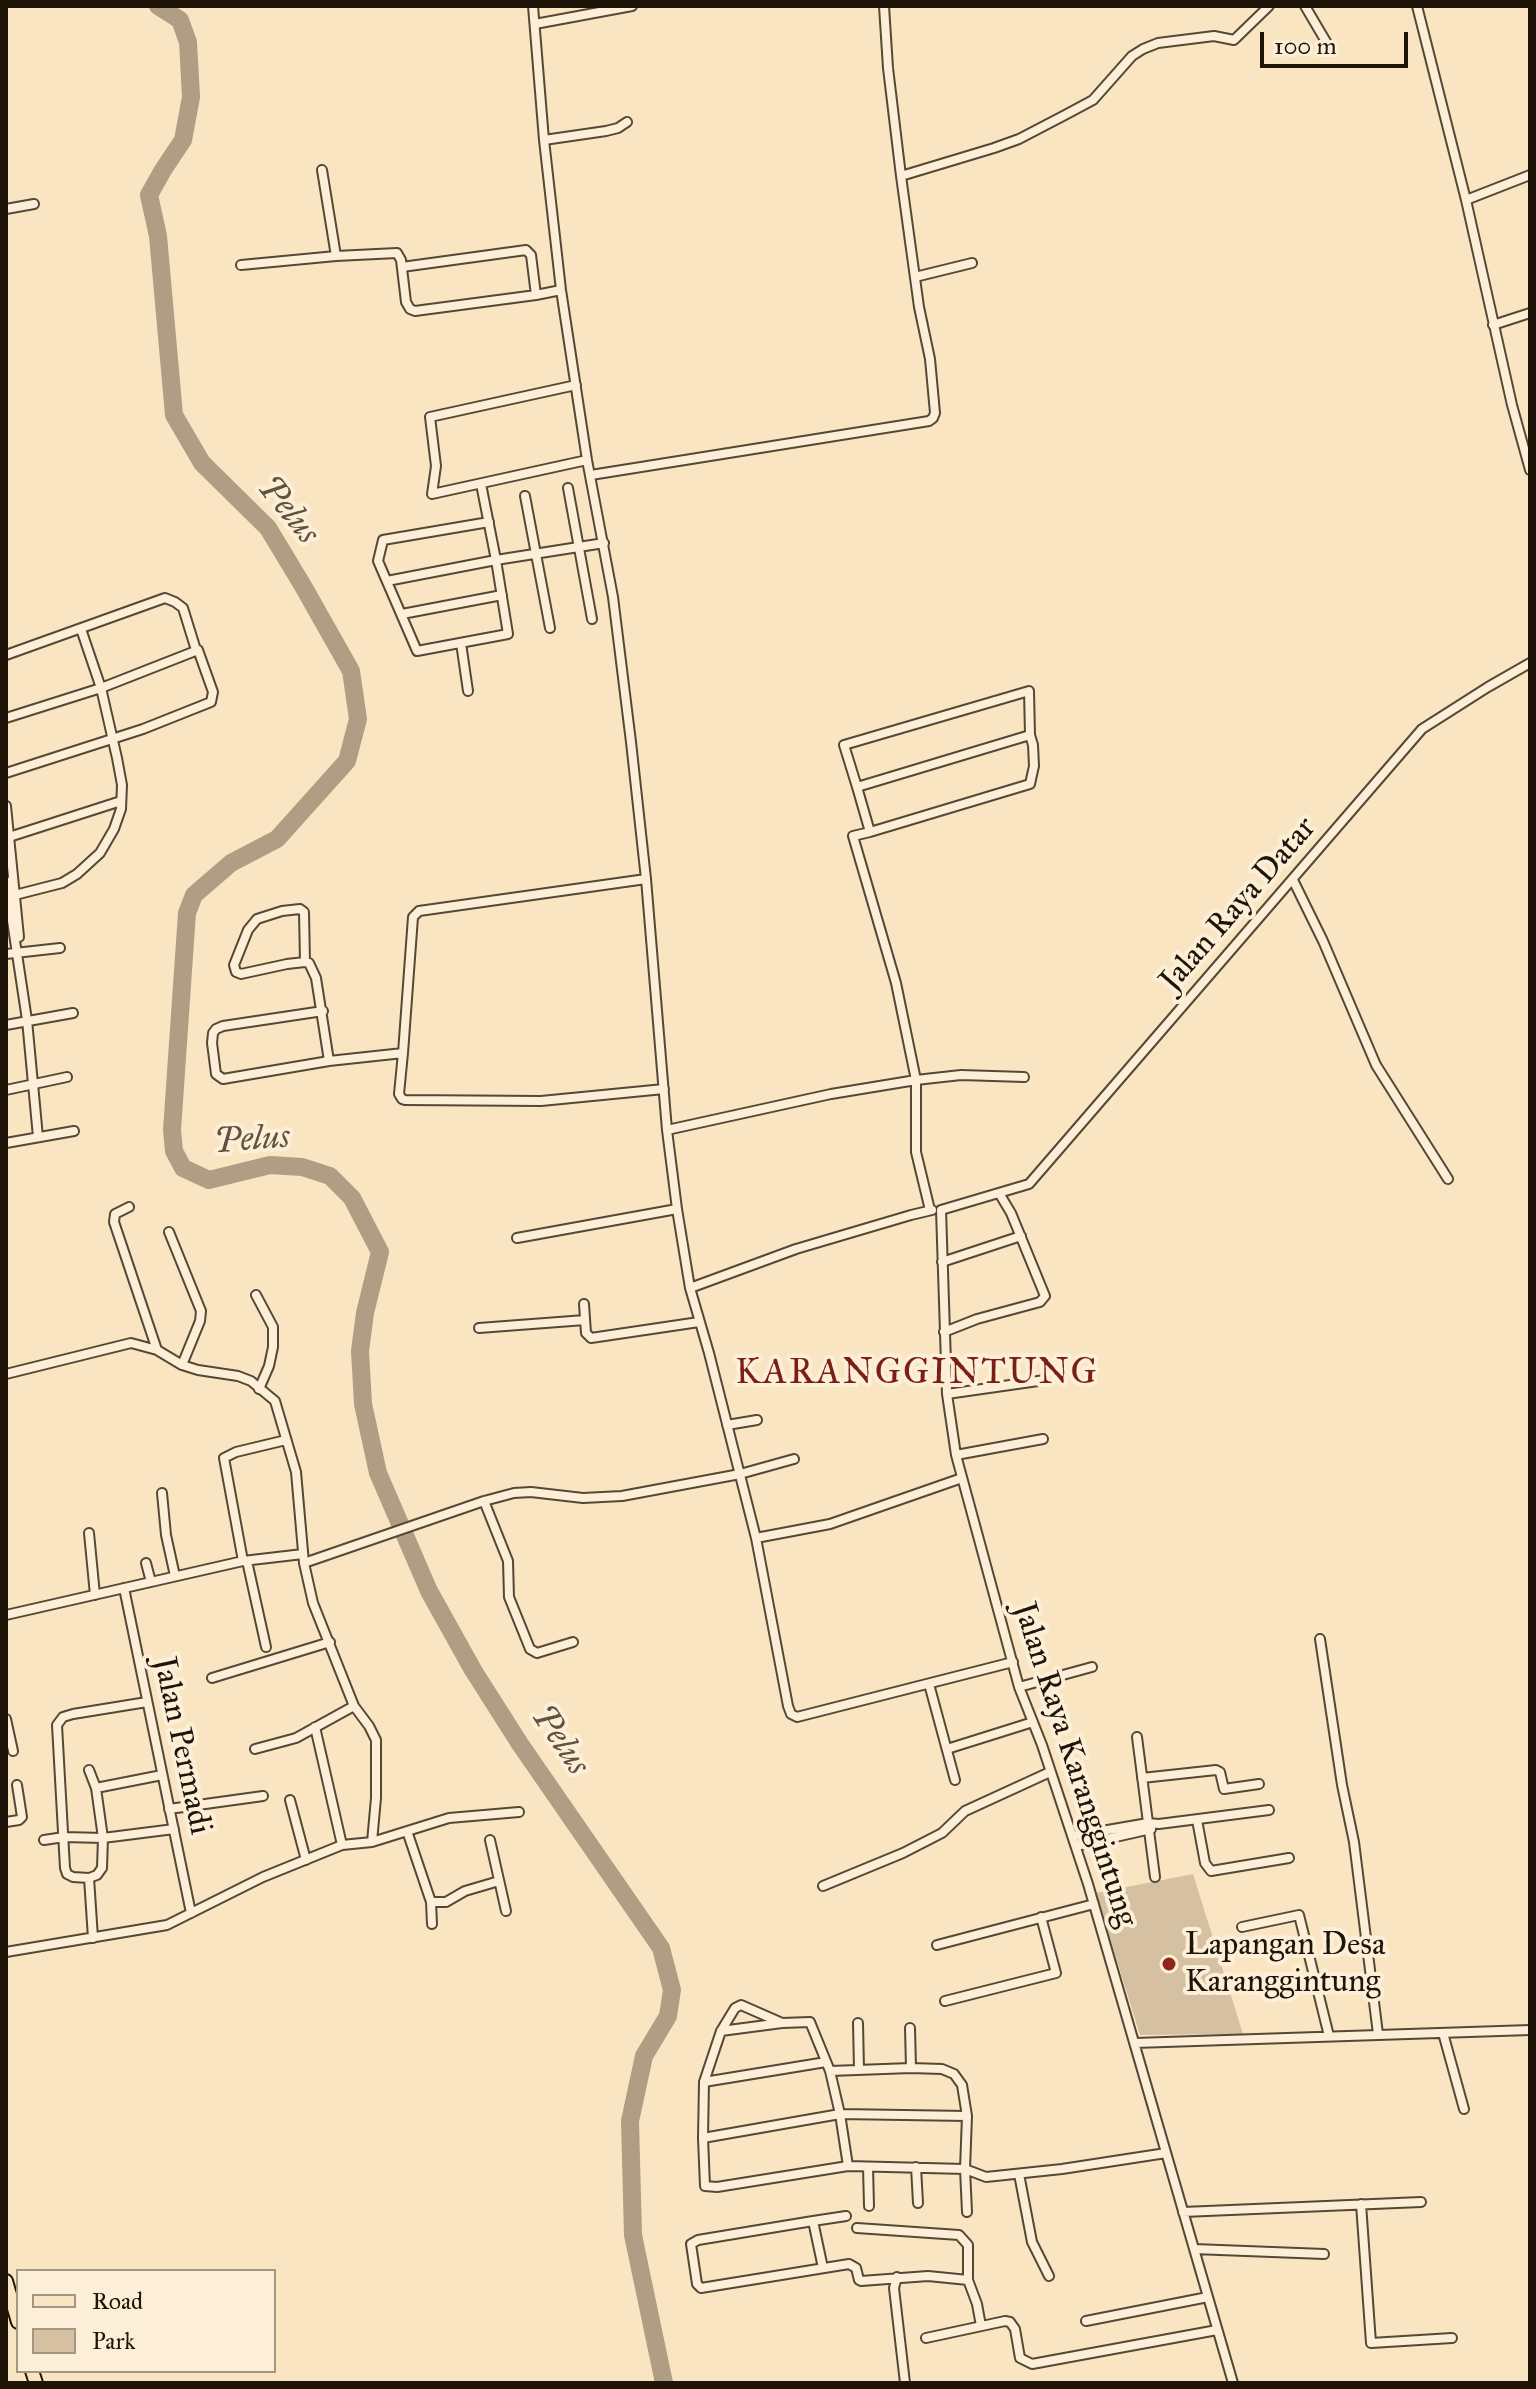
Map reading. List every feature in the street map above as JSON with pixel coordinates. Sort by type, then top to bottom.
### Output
[{"type":"main road","points":[[6,2281],[16,2315]]},
{"type":"street","points":[[533,6],[561,290],[587,460],[604,543],[626,698],[677,1209],[690,1288],[756,1538],[791,1714],[797,1717],[1013,1662]]},
{"type":"street","points":[[535,24],[632,6]]},
{"type":"street","points":[[591,475],[929,421],[935,413],[930,359],[919,307],[901,176],[884,6]]},
{"type":"street","points":[[901,176],[1019,139],[1065,115],[1093,100],[1132,56],[1143,49],[1158,43],[1214,36],[1234,40],[1269,6]]},
{"type":"street","points":[[1305,6],[1328,45]]},
{"type":"street","points":[[1417,6],[1530,470]]},
{"type":"street","points":[[544,140],[606,131],[627,122]]},
{"type":"street","points":[[322,170],[336,256]]},
{"type":"street","points":[[1466,200],[1530,175]]},
{"type":"street","points":[[6,209],[34,204]]},
{"type":"street","points":[[402,267],[526,250],[531,255],[536,295]]},
{"type":"street","points":[[241,265],[397,253],[406,302],[412,310],[561,290]]},
{"type":"street","points":[[915,277],[972,263]]},
{"type":"street","points":[[1493,325],[1530,313]]},
{"type":"street","points":[[576,385],[430,417],[436,466],[432,494],[587,460]]},
{"type":"street","points":[[481,484],[489,522],[496,560],[508,634],[417,651],[378,561],[383,540],[489,522]]},
{"type":"street","points":[[568,488],[592,619]]},
{"type":"street","points":[[525,496],[550,628]]},
{"type":"street","points":[[387,581],[604,543]]},
{"type":"street","points":[[402,614],[502,595]]},
{"type":"street","points":[[6,655],[165,598],[183,608],[196,650],[203,658],[214,698],[211,702],[143,729],[6,773]]},
{"type":"street","points":[[10,897],[62,883],[91,863],[114,829],[122,785],[101,688],[81,629]]},
{"type":"street","points":[[461,643],[468,691]]},
{"type":"street","points":[[6,718],[101,688],[196,650]]},
{"type":"street","name":"Jalan Raya Datar","points":[[999,1193],[1029,1184],[1422,729],[1530,663]]},
{"type":"street","points":[[870,832],[844,745],[1029,691],[1034,766],[1030,784],[870,832],[853,836],[896,983],[916,1080],[916,1152],[930,1210]]},
{"type":"street","points":[[857,787],[1030,735]]},
{"type":"street","points":[[9,837],[121,801]]},
{"type":"street","points":[[6,806],[14,954],[27,1020],[38,1137]]},
{"type":"street","points":[[646,879],[419,911],[413,917],[399,1094],[405,1100],[541,1101],[664,1089]]},
{"type":"street","points":[[1293,880],[1323,941],[1376,1065],[1448,1179]]},
{"type":"street","points":[[6,881],[10,897]]},
{"type":"street","points":[[305,962],[304,912],[300,909],[257,919],[248,930],[234,965],[236,972],[241,974],[305,962],[311,966],[323,1011],[329,1061]]},
{"type":"street","points":[[14,954],[60,948]]},
{"type":"street","points":[[323,1011],[216,1029],[212,1043],[216,1074],[223,1079],[329,1061],[403,1053]]},
{"type":"street","points":[[6,1025],[73,1013]]},
{"type":"street","points":[[667,1130],[831,1094],[916,1080],[961,1075],[1024,1077]]},
{"type":"street","points":[[6,1090],[67,1077]]},
{"type":"street","points":[[6,1143],[74,1131]]},
{"type":"street","points":[[690,1288],[796,1249],[999,1193],[1045,1290],[1044,1299],[944,1332]]},
{"type":"street","points":[[129,1207],[115,1214],[114,1222],[157,1350]]},
{"type":"street","points":[[517,1238],[677,1209]]},
{"type":"street","name":"Jalan Raya Karanggintung","points":[[941,1210],[947,1394],[956,1455],[1019,1687],[1094,1904],[1233,2383]]},
{"type":"street","points":[[169,1232],[201,1311],[182,1365]]},
{"type":"street","points":[[942,1262],[1021,1236]]},
{"type":"street","points":[[256,1295],[273,1327],[271,1357],[259,1389]]},
{"type":"street","points":[[584,1304],[586,1333],[591,1338],[699,1322]]},
{"type":"street","points":[[479,1328],[585,1320]]},
{"type":"street","points":[[6,1374],[131,1343],[157,1350],[182,1365],[251,1381],[275,1401],[296,1472],[304,1558],[313,1603],[330,1642],[351,1708],[369,1726],[376,1740],[372,1842]]},
{"type":"street","points":[[947,1394],[1045,1380]]},
{"type":"street","points":[[727,1425],[757,1420]]},
{"type":"street","points":[[956,1455],[1043,1439]]},
{"type":"street","points":[[266,1647],[224,1458],[236,1452],[286,1440]]},
{"type":"street","points":[[6,1615],[245,1561],[304,1558],[381,1538],[514,1493],[583,1498],[622,1496],[740,1474],[794,1459]]},
{"type":"street","points":[[756,1538],[830,1524],[962,1478]]},
{"type":"street","points":[[162,1493],[166,1535],[175,1576]]},
{"type":"street","points":[[484,1501],[508,1561],[511,1606],[530,1649],[537,1653],[573,1642]]},
{"type":"street","points":[[89,1533],[95,1595]]},
{"type":"street","points":[[146,1563],[151,1582]]},
{"type":"street","name":"Jalan Permadi","points":[[124,1588],[191,1913]]},
{"type":"street","points":[[1320,1639],[1342,1785],[1354,1842],[1378,2034]]},
{"type":"street","points":[[212,1678],[330,1642]]},
{"type":"street","points":[[1019,1687],[1092,1667]]},
{"type":"street","points":[[929,1684],[955,1780]]},
{"type":"street","points":[[89,1770],[96,1788],[103,1838],[102,1868],[97,1875],[89,1878],[67,1874],[65,1868],[59,1721],[73,1714],[147,1702]]},
{"type":"street","points":[[255,1749],[296,1738],[351,1708]]},
{"type":"street","points":[[6,1719],[13,1751]]},
{"type":"street","points":[[947,1749],[1033,1722]]},
{"type":"street","points":[[315,1727],[342,1845]]},
{"type":"street","points":[[1137,1737],[1155,1877]]},
{"type":"street","points":[[1142,1778],[1216,1770],[1220,1772],[1224,1789],[1259,1784]]},
{"type":"street","points":[[823,1886],[903,1853],[942,1833],[965,1811],[1050,1772]]},
{"type":"street","points":[[96,1788],[162,1775]]},
{"type":"street","points":[[6,1822],[22,1817],[17,1785]]},
{"type":"street","points":[[169,1809],[263,1796]]},
{"type":"street","points":[[290,1800],[306,1860]]},
{"type":"street","points":[[1076,1846],[1159,1824],[1269,1810]]},
{"type":"street","points":[[6,1952],[167,1925],[263,1877],[342,1845],[372,1842],[449,1818],[519,1812]]},
{"type":"street","points":[[1197,1820],[1205,1863],[1211,1871],[1289,1858]]},
{"type":"street","points":[[1073,1836],[1149,1827]]},
{"type":"street","points":[[44,1840],[103,1838],[174,1829]]},
{"type":"street","points":[[407,1831],[431,1902],[432,1924]]},
{"type":"street","points":[[490,1840],[506,1911]]},
{"type":"street","points":[[89,1878],[93,1938]]},
{"type":"street","points":[[431,1902],[446,1902],[465,1891],[499,1881]]},
{"type":"street","points":[[937,1945],[1094,1904]]},
{"type":"street","points":[[1242,1927],[1299,1915],[1329,2036]]},
{"type":"street","points":[[945,2001],[1056,1973],[1041,1917]]},
{"type":"street","points":[[782,2023],[741,2005],[735,2008],[721,2031],[704,2082],[705,2186],[848,2166],[965,2169],[986,2177],[1166,2153]]},
{"type":"street","points":[[721,2031],[810,2022],[830,2071],[848,2166]]},
{"type":"street","points":[[858,2023],[859,2069]]},
{"type":"street","points":[[910,2028],[911,2068]]},
{"type":"street","points":[[1135,2043],[1530,2030]]},
{"type":"street","points":[[1443,2033],[1464,2109]]},
{"type":"street","points":[[704,2082],[826,2062]]},
{"type":"street","points":[[830,2071],[911,2068],[942,2069],[954,2074],[962,2085],[967,2116],[967,2212]]},
{"type":"street","points":[[703,2138],[840,2114],[967,2116]]},
{"type":"street","points":[[868,2167],[869,2206]]},
{"type":"street","points":[[916,2167],[918,2203]]},
{"type":"street","points":[[1019,2174],[1032,2242],[1049,2276]]},
{"type":"street","points":[[1183,2212],[1421,2202]]},
{"type":"street","points":[[1361,2204],[1371,2343],[1452,2338]]},
{"type":"street","points":[[846,2216],[693,2241],[697,2284],[701,2288],[853,2264],[861,2281],[928,2276],[968,2280]]},
{"type":"street","points":[[813,2221],[823,2268]]},
{"type":"street","points":[[857,2228],[959,2235],[968,2245],[968,2280],[981,2326]]},
{"type":"street","points":[[1194,2249],[1324,2254]]},
{"type":"street","points":[[897,2277],[894,2288],[905,2383]]},
{"type":"street","points":[[1086,2321],[1208,2297]]},
{"type":"street","points":[[926,2338],[1010,2322],[1015,2329],[1020,2358],[1032,2364],[1217,2330]]},
{"type":"green space","name":"Lapangan Desa Karanggintung","points":[[1193,1874],[1243,2034],[1140,2035],[1096,1893]]},
{"type":"waterway","name":"Pelus","points":[[158,6],[180,20],[188,42],[191,97],[183,140],[149,195],[158,236],[174,415],[202,463],[268,528],[351,671],[358,719],[347,761],[277,839],[231,863],[194,895],[187,913],[172,1130],[174,1151],[183,1168],[209,1180],[270,1165],[302,1167],[330,1176],[352,1198],[380,1252],[365,1313],[360,1351],[363,1404],[378,1473],[429,1591],[473,1670],[520,1744],[661,1948],[672,1990],[668,2016],[644,2056],[630,2121],[633,2235],[664,2383]]},
{"type":"place","name":"Lapangan Desa Karanggintung","points":[[1169,1964]]},
{"type":"district","name":"KARANGGINTUNG","points":[[917,1374]]}]
